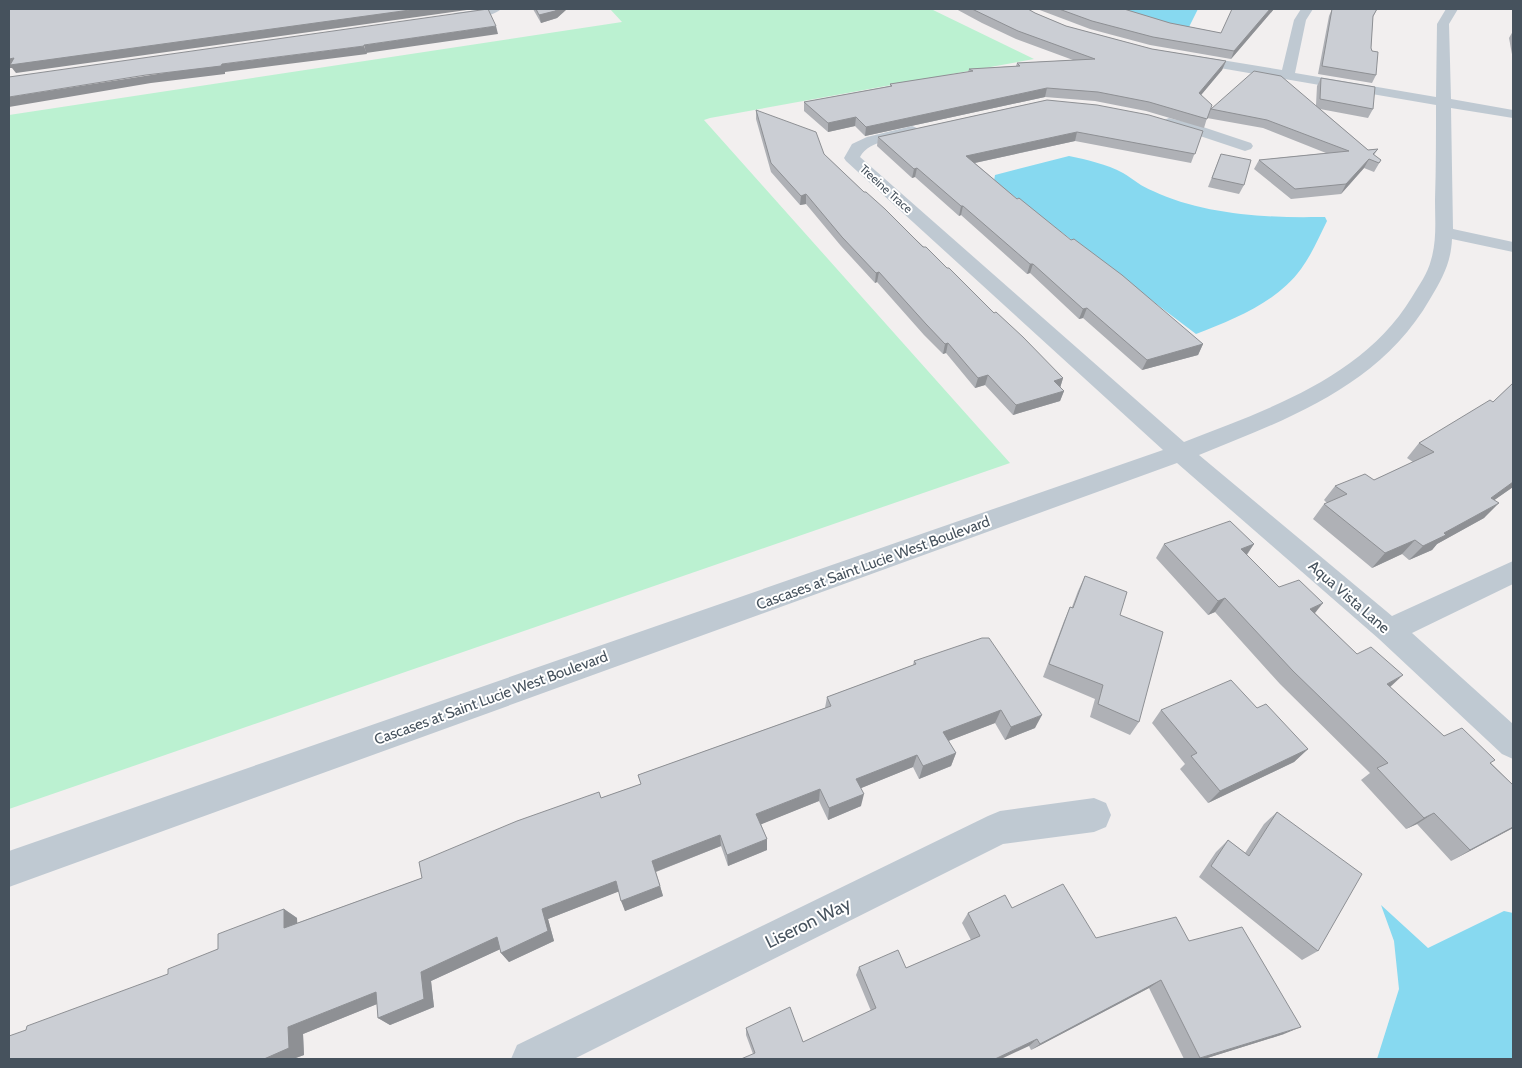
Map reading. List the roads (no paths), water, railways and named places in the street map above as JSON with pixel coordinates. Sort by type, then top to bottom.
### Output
[{"type":"street","points":[[438,19],[486,13],[495,9]]},
{"type":"street","points":[[1287,76],[1300,20],[1307,9]]},
{"type":"street","name":"Cascases at Saint Lucie West Boulevard","points":[[9,869],[1181,453],[1273,415],[1335,384],[1389,344],[1421,303],[1441,260],[1444,232],[1443,24],[1452,9]]},
{"type":"street","points":[[1179,56],[1513,114]]},
{"type":"street","points":[[1152,120],[1189,127],[1245,146]]},
{"type":"street","name":"Treeine Trace","points":[[930,127],[872,140],[858,147],[852,158],[1181,453]]},
{"type":"street","points":[[1444,232],[1513,247]]},
{"type":"street","name":"Aqua Vista Lane","points":[[1181,453],[1389,631],[1513,744]]},
{"type":"street","points":[[1389,631],[1513,572]]},
{"type":"street","name":"Liseron Way","points":[[531,1059],[1000,828],[1094,815]]},
{"type":"water","points":[[1110,9],[1198,9],[1189,27],[1185,28]]},
{"type":"water","points":[[1069,156],[1110,167],[1149,189],[1192,205],[1212,210],[1277,217],[1325,217],[1327,221],[1305,263],[1291,281],[1267,301],[1253,309],[1196,334],[994,181],[995,175]]},
{"type":"water","points":[[1381,905],[1428,948],[1504,911],[1513,913],[1513,1059],[1377,1059],[1399,989],[1394,941]]}]
